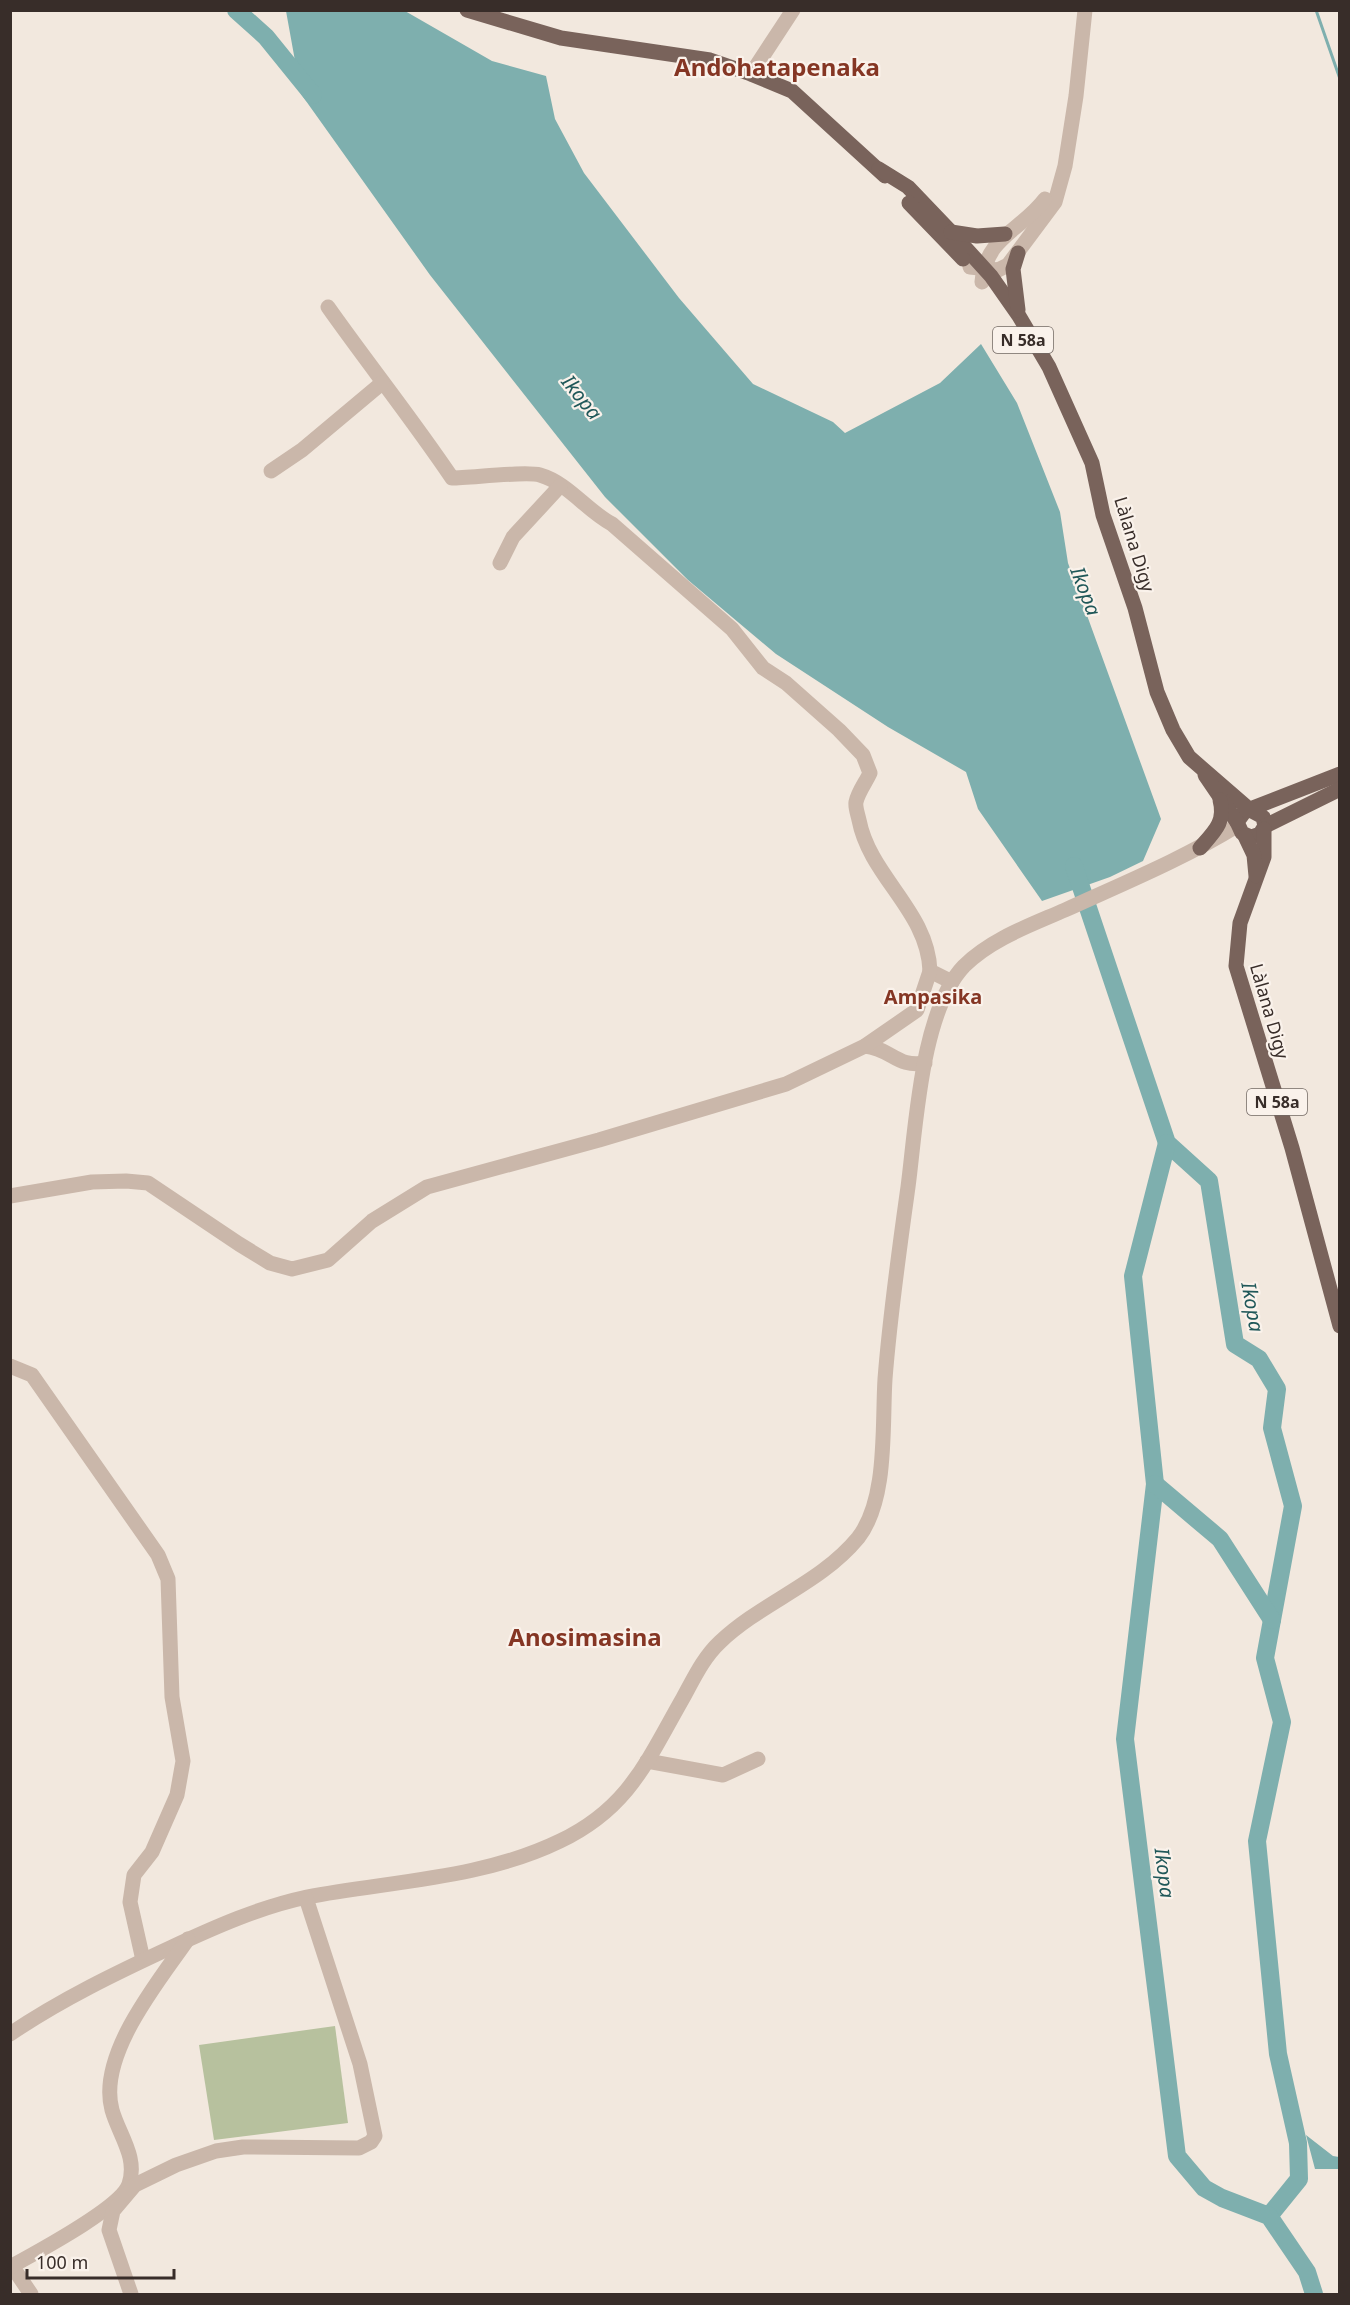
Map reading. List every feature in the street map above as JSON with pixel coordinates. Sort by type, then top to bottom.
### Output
[{"type":"main road","name":"Làlana Digy","points":[[467,10],[561,38],[710,60],[751,74],[792,91],[879,169],[1019,316],[1064,397],[1092,463],[1103,515],[1135,608],[1157,692],[1184,750],[1224,793]]},
{"type":"main road","name":"Làlana Digy","points":[[879,169],[908,187],[951,232],[1064,397]]},
{"type":"main road","points":[[951,232],[977,236],[1005,234]]},
{"type":"main road","points":[[1018,253],[1013,269],[1019,316]]},
{"type":"main road","points":[[1340,774],[1242,814],[1241,829],[1256,836],[1264,827],[1340,789]]},
{"type":"main road","points":[[1195,851],[1220,824],[1223,817],[1224,793],[1258,798],[1288,796]]},
{"type":"main road","name":"N 58a","points":[[1224,793],[1250,810]]},
{"type":"main road","name":"N 58a","points":[[1224,793],[1254,855],[1256,879]]},
{"type":"main road","points":[[1250,810],[1260,813],[1264,827]]},
{"type":"main road","name":"N 58a","points":[[1256,879],[1264,857],[1264,827]]},
{"type":"main road","name":"Làlana Digy","points":[[1256,879],[1240,924],[1236,966],[1292,1148],[1340,1326]]},
{"type":"street","points":[[751,74],[793,10]]},
{"type":"street","points":[[978,272],[998,270],[1008,265],[1055,202],[1076,96],[1085,10]]},
{"type":"street","points":[[978,272],[1005,234],[1036,212],[1059,186]]},
{"type":"street","points":[[10,1196],[92,1182],[126,1180],[148,1183],[254,1254],[270,1263],[292,1269],[328,1260],[372,1221],[427,1187],[599,1140],[786,1084],[865,1046],[917,1010],[930,971],[922,934],[899,893],[877,866],[863,837],[856,803],[870,773],[863,755],[786,683],[763,668],[732,628],[620,531],[594,515],[560,486],[539,475],[452,478],[419,429],[382,383],[328,307]]},
{"type":"street","points":[[271,471],[302,450],[382,383]]},
{"type":"street","points":[[500,563],[513,537],[532,513],[560,486]]},
{"type":"street","points":[[13,2031],[93,1984],[188,1939],[275,1905],[462,1872],[519,1858],[593,1824],[627,1793],[702,1664],[718,1644],[737,1628],[824,1571],[843,1554],[868,1523],[879,1481],[890,1312],[925,1063],[936,1020],[952,982],[976,955],[1023,929],[1241,829]]},
{"type":"street","points":[[930,971],[952,982]]},
{"type":"street","points":[[865,1046],[882,1049],[907,1065],[925,1063]]},
{"type":"street","points":[[10,1366],[32,1376],[158,1555],[168,1579],[172,1697],[183,1761],[177,1795],[152,1852],[134,1875],[130,1902],[143,1960]]},
{"type":"street","points":[[647,1761],[723,1775],[758,1759]]},
{"type":"street","points":[[131,2295],[109,2229],[113,2211],[135,2185],[176,2165],[216,2151],[243,2147],[359,2148],[371,2142],[375,2136],[360,2064],[306,1898]]},
{"type":"street","points":[[31,2295],[11,2267],[114,2204],[129,2186],[132,2167],[129,2150],[112,2110],[110,2091],[114,2067],[136,2015],[188,1939]]},
{"type":"green space","points":[[335,2026],[348,2123],[214,2140],[199,2045]]},
{"type":"water","points":[[286,11],[405,11],[492,61],[546,76],[555,119],[584,173],[679,298],[753,384],[833,422],[845,433],[940,383],[981,344],[1017,403],[1060,512],[1068,563],[1161,819],[1143,861],[1110,877],[1042,901],[978,809],[966,772],[888,727],[776,654],[688,580],[605,497],[430,275],[301,94]]},
{"type":"water","points":[[1306,2135],[1333,2156],[1339,2157],[1339,2169],[1315,2169]]},
{"type":"waterway","name":"Ikopa","points":[[236,10],[266,37],[313,95]]},
{"type":"waterway","points":[[1316,10],[1340,79]]},
{"type":"waterway","name":"Ikopa","points":[[1074,866],[1167,1143],[1209,1181],[1235,1344],[1259,1359],[1277,1389],[1272,1428],[1293,1506],[1265,1658],[1282,1722],[1257,1841],[1278,2054],[1298,2143],[1299,2179],[1269,2216]]},
{"type":"waterway","name":"Ikopa","points":[[1167,1143],[1133,1276],[1155,1484],[1125,1739],[1177,2156],[1204,2188],[1222,2198],[1269,2216],[1307,2272],[1314,2294]]},
{"type":"waterway","name":"Ikopa","points":[[1155,1484],[1220,1539],[1272,1620]]},
{"type":"district","name":"Andohatapenaka","points":[[777,66]]},
{"type":"district","name":"Ampasika","points":[[933,996]]},
{"type":"district","name":"Anosimasina","points":[[585,1636]]}]
